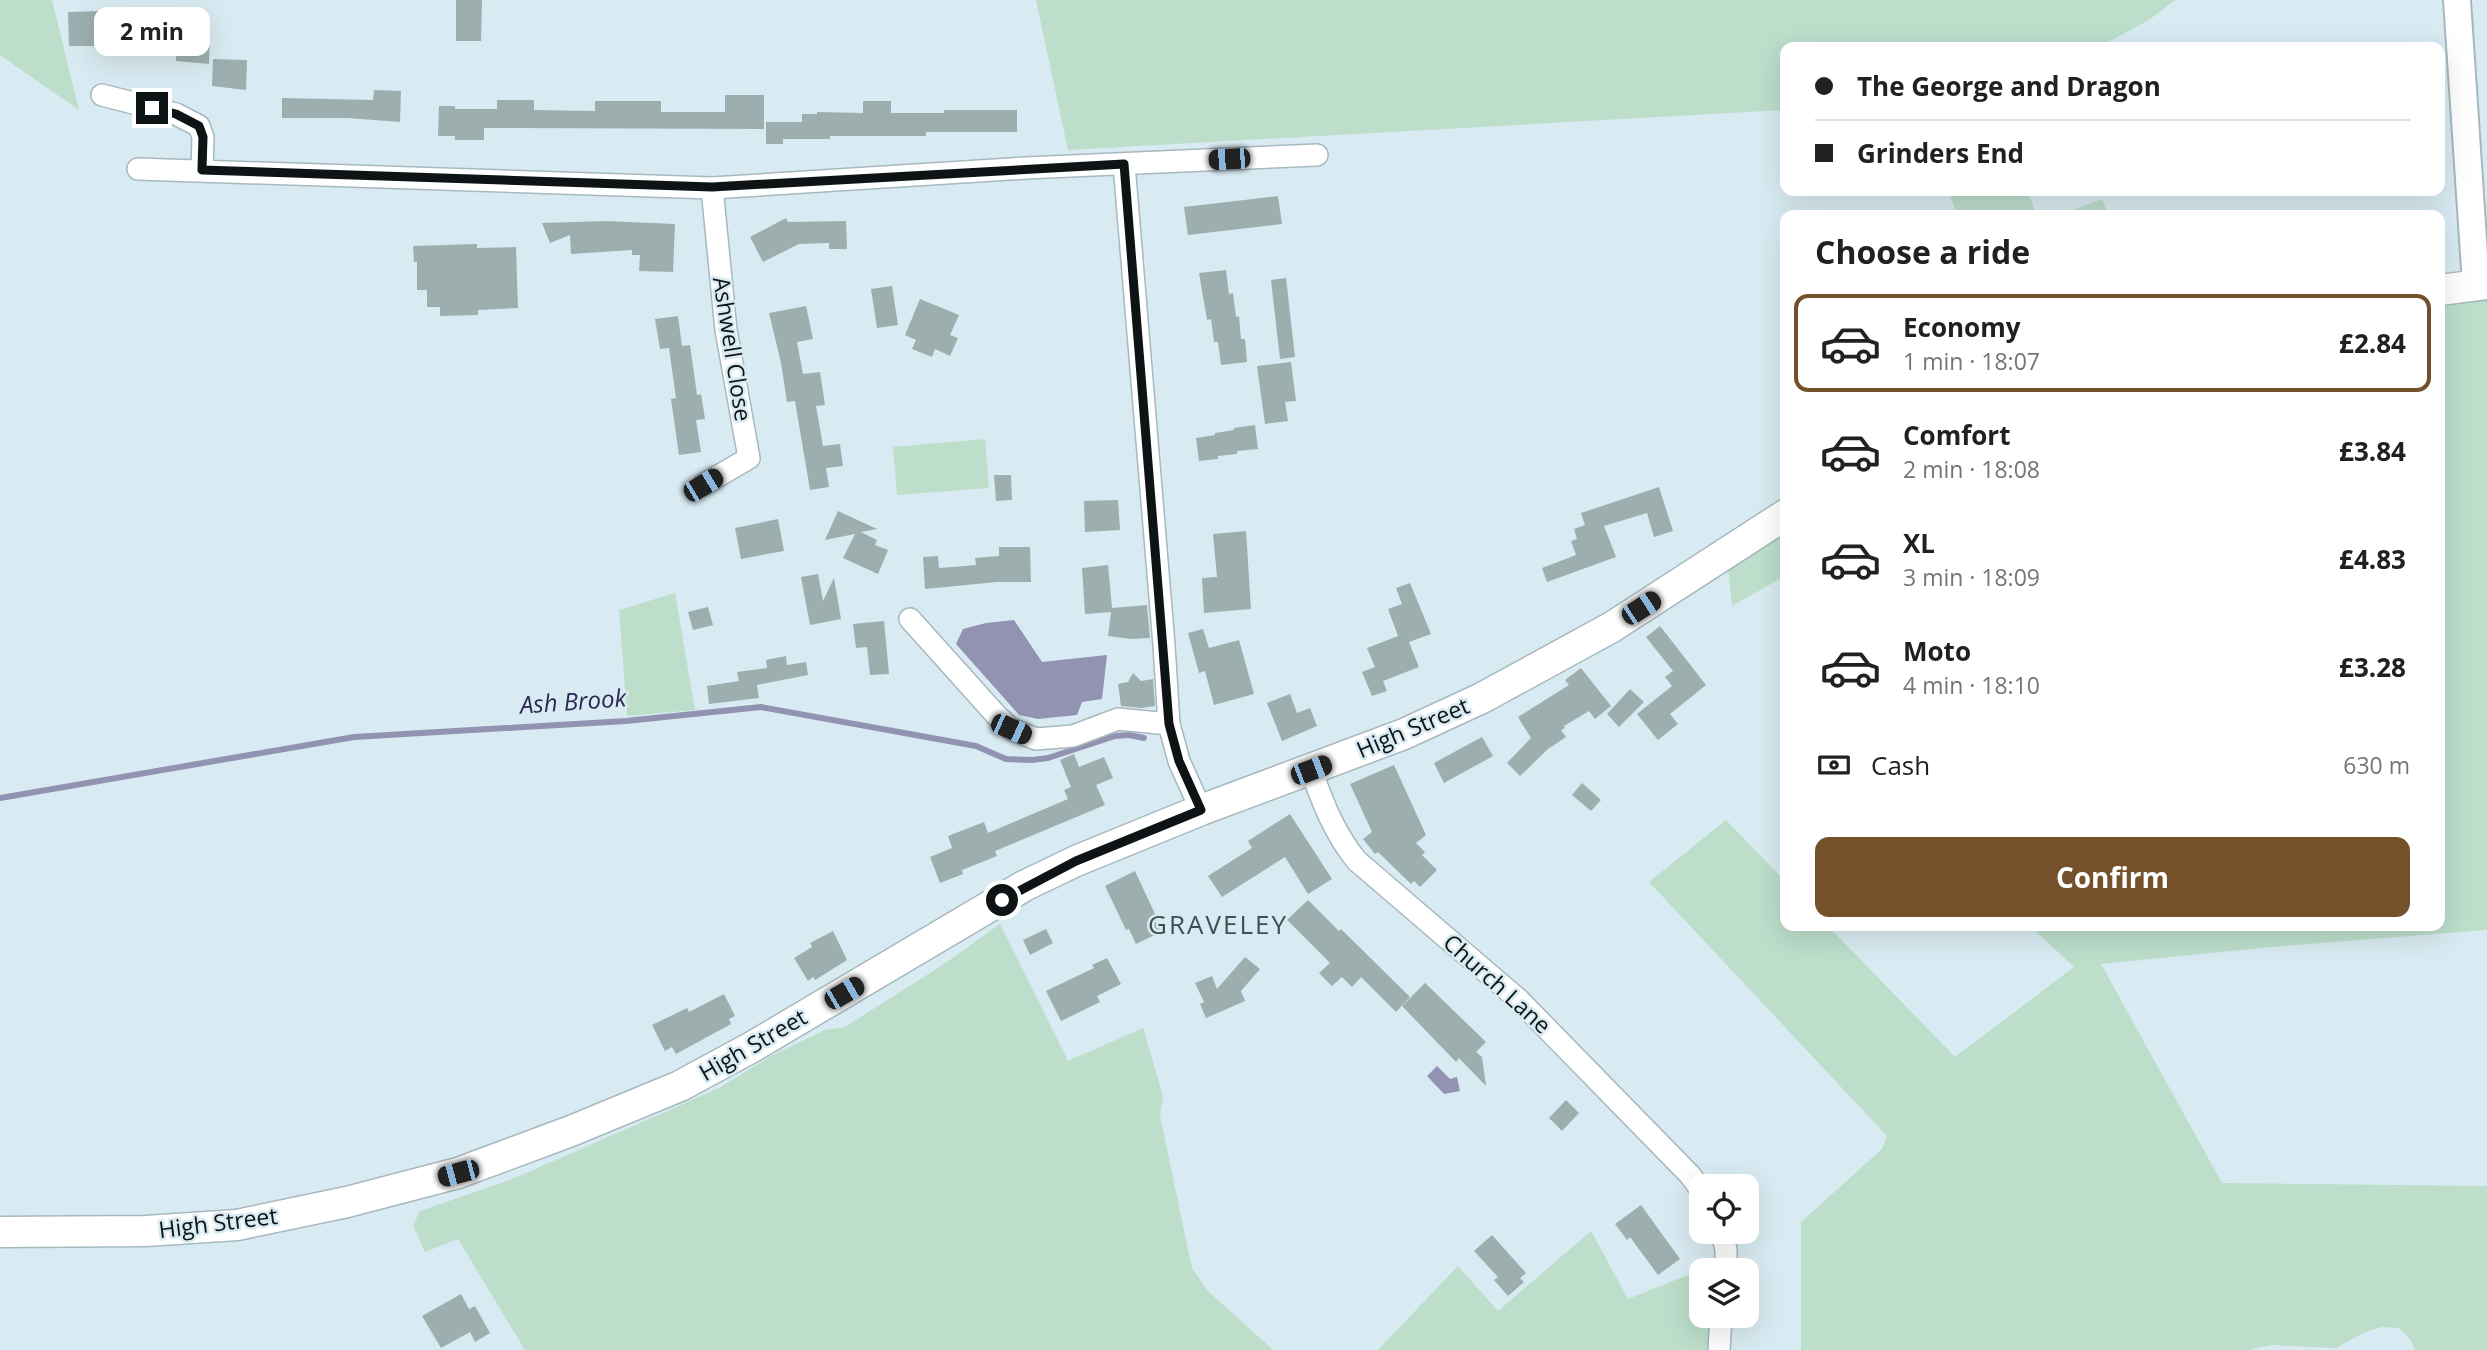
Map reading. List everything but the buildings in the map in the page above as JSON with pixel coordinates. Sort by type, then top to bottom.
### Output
[{"type":"main road","points":[[2445,289],[2481,284]]},
{"type":"main road","name":"High Street","points":[[0,1232],[146,1231],[237,1224],[347,1202],[458,1173],[571,1131],[680,1086],[752,1047],[1024,887],[1076,861],[1201,810],[1404,734],[1482,698],[1612,627],[1780,518]]},
{"type":"street","points":[[2457,0],[2481,284]]},
{"type":"street","points":[[102,94],[176,114],[199,126],[203,137],[202,170]]},
{"type":"street","points":[[138,169],[712,187],[1317,155]]},
{"type":"street","points":[[1124,164],[1169,724],[1179,761],[1201,810]]},
{"type":"street","name":"Ashwell Close","points":[[703,485],[749,458],[726,330],[712,187]]},
{"type":"street","points":[[910,619],[997,716],[1011,729],[1029,737],[1073,736],[1118,719],[1169,724]]},
{"type":"street","name":"Church Lane","points":[[1311,770],[1332,824],[1357,861],[1519,1000],[1689,1174]]},
{"type":"street","points":[[1719,1350],[1720,1328]]},
{"type":"green space","points":[[0,0],[52,0],[79,110],[0,55]]},
{"type":"green space","points":[[1036,0],[2175,0],[2149,20],[2108,42],[1780,42],[1780,110],[1068,150]]},
{"type":"green space","points":[[1950,196],[2029,196],[2035,210],[1956,210]]},
{"type":"green space","points":[[2102,199],[2107,210],[2073,210]]},
{"type":"green space","points":[[2487,297],[2487,930],[2101,964],[2222,1183],[2487,1186],[2487,1350],[2415,1350],[2411,1340],[2399,1328],[2381,1327],[2363,1333],[2336,1348],[2271,1345],[2248,1350],[1801,1350],[1801,1222],[1882,1149],[1887,1136],[1649,882],[1726,820],[1780,876],[1780,931],[1833,931],[1955,1057],[2074,967],[2035,931],[2445,931],[2445,301]]},
{"type":"green space","points":[[985,439],[989,488],[897,495],[893,447]]},
{"type":"green space","points":[[1780,524],[1780,579],[1732,606],[1728,567]]},
{"type":"green space","points":[[675,593],[695,710],[627,716],[619,610]]},
{"type":"green space","points":[[1000,924],[1068,1061],[1143,1028],[1163,1096],[1160,1116],[1192,1268],[1208,1291],[1273,1350],[525,1350],[458,1239],[425,1252],[413,1225],[420,1211],[515,1178],[719,1088],[771,1056],[825,1030],[845,1027],[944,964]]},
{"type":"green space","points":[[1591,1231],[1628,1299],[1689,1275],[1689,1328],[1712,1328],[1711,1350],[1378,1350],[1458,1266],[1498,1311]]},
{"type":"water","points":[[1014,620],[1042,662],[1107,655],[1102,699],[1082,702],[1077,715],[1038,719],[1019,715],[956,644],[963,629]]},
{"type":"water","points":[[1437,1066],[1450,1079],[1457,1077],[1460,1091],[1444,1094],[1427,1076]]},
{"type":"waterway","name":"Ash Brook","points":[[0,798],[354,737],[626,721],[761,707],[976,746],[1006,759],[1048,758],[1115,736],[1144,738]]},
{"type":"district","name":"GRAVELEY","points":[[1218,925]]},
{"type":"route","points":[[152,108],[176,114],[199,126],[203,137],[202,170],[712,187],[1124,164],[1169,724],[1179,761],[1201,810],[1076,861],[1002,900]]}]
